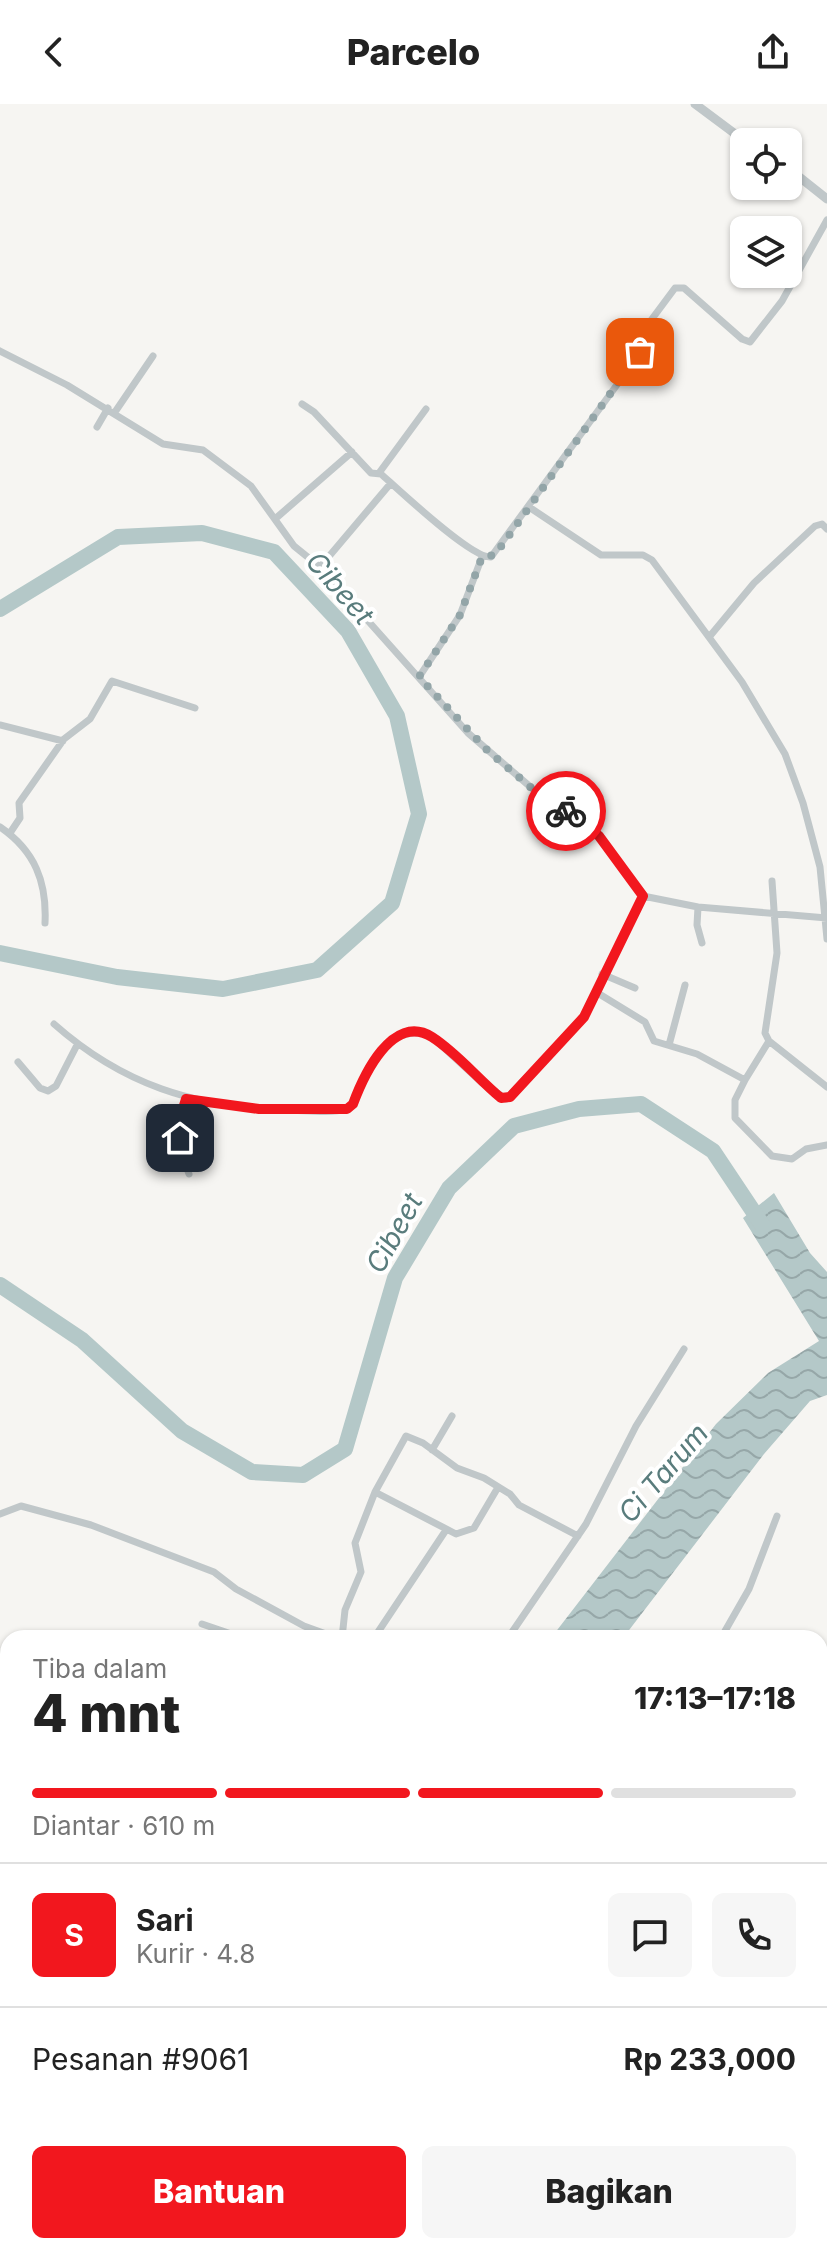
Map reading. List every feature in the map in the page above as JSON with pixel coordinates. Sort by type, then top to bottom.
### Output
[{"type":"street","points":[[695,104],[730,130]]},
{"type":"street","points":[[802,179],[827,199]]},
{"type":"street","points":[[302,404],[371,473],[379,473],[482,557],[495,555],[638,356],[643,331],[676,287],[684,288],[742,339],[750,342],[782,301],[827,220]]},
{"type":"street","points":[[0,351],[112,410],[167,446],[203,450],[251,486],[294,546],[320,567],[488,751],[541,796],[595,832],[643,896],[698,907],[825,918]]},
{"type":"street","points":[[97,427],[153,356]]},
{"type":"street","points":[[379,473],[426,409]]},
{"type":"street","points":[[275,519],[352,452]]},
{"type":"street","points":[[320,567],[391,483]]},
{"type":"street","points":[[529,507],[606,557],[648,557],[710,636],[766,720],[793,775],[820,867],[827,939]]},
{"type":"street","points":[[710,636],[754,583],[815,526],[822,524],[827,529]]},
{"type":"street","points":[[419,677],[460,615],[482,557]]},
{"type":"street","points":[[10,833],[20,818],[19,803],[63,741],[90,719],[112,681],[195,708]]},
{"type":"street","points":[[0,725],[63,741]]},
{"type":"street","points":[[0,827],[27,850],[43,883],[45,923]]},
{"type":"street","points":[[772,881],[777,953],[764,1026],[769,1041],[827,1087]]},
{"type":"street","points":[[54,1024],[77,1045],[147,1086],[186,1099],[259,1109],[347,1109],[353,1104],[383,1047],[403,1035],[422,1033],[430,1035],[481,1082],[506,1099],[584,1017],[602,974],[643,896]]},
{"type":"street","points":[[698,907],[697,925],[702,943]]},
{"type":"street","points":[[602,974],[635,988]]},
{"type":"street","points":[[669,1045],[685,985]]},
{"type":"street","points":[[596,992],[645,1022],[654,1041],[697,1054],[745,1080]]},
{"type":"street","points":[[769,1041],[735,1100],[735,1118],[772,1156],[792,1159],[806,1149],[827,1145]]},
{"type":"street","points":[[18,1062],[40,1088],[48,1091],[56,1086],[77,1045]]},
{"type":"street","points":[[186,1099],[178,1125],[180,1148],[189,1174]]},
{"type":"street","points":[[513,1630],[578,1536],[636,1426],[684,1349]]},
{"type":"street","points":[[432,1450],[452,1416]]},
{"type":"street","points":[[341,1630],[345,1610],[361,1572],[354,1547],[375,1492],[406,1436],[510,1494],[519,1505],[578,1536]]},
{"type":"street","points":[[375,1492],[456,1534],[474,1528],[497,1489]]},
{"type":"street","points":[[0,1514],[21,1506],[59,1514],[214,1572],[236,1589],[312,1630]]},
{"type":"street","points":[[726,1630],[749,1589],[777,1516]]},
{"type":"street","points":[[379,1630],[446,1530]]},
{"type":"street","points":[[202,1624],[220,1630]]},
{"type":"water","points":[[774,1193],[810,1253],[827,1272],[827,1395],[810,1401],[764,1454],[629,1630],[557,1630],[716,1424],[768,1373],[819,1341],[743,1218]]},
{"type":"waterway","name":"Cibeet","points":[[0,609],[118,537],[202,533],[274,552],[348,631],[397,716],[419,814],[392,903],[317,970],[223,989],[117,977],[0,953]]},
{"type":"waterway","name":"Cibeet","points":[[0,1285],[82,1340],[182,1431],[252,1472],[303,1475],[345,1449],[395,1278],[449,1188],[514,1126],[579,1109],[641,1104],[713,1151],[763,1226]]},
{"type":"way so far","points":[[566,811],[541,796],[468,733],[419,677],[460,615],[482,557],[495,555],[640,352]]},
{"type":"route","points":[[180,1138],[178,1125],[186,1099],[259,1109],[337,1112],[347,1109],[353,1104],[383,1047],[393,1039],[411,1033],[430,1035],[501,1098],[510,1097],[584,1017],[602,974],[643,896],[599,836],[566,811]]},
{"type":"water label","name":"Ci Tarum","points":[[663,1473]]}]
